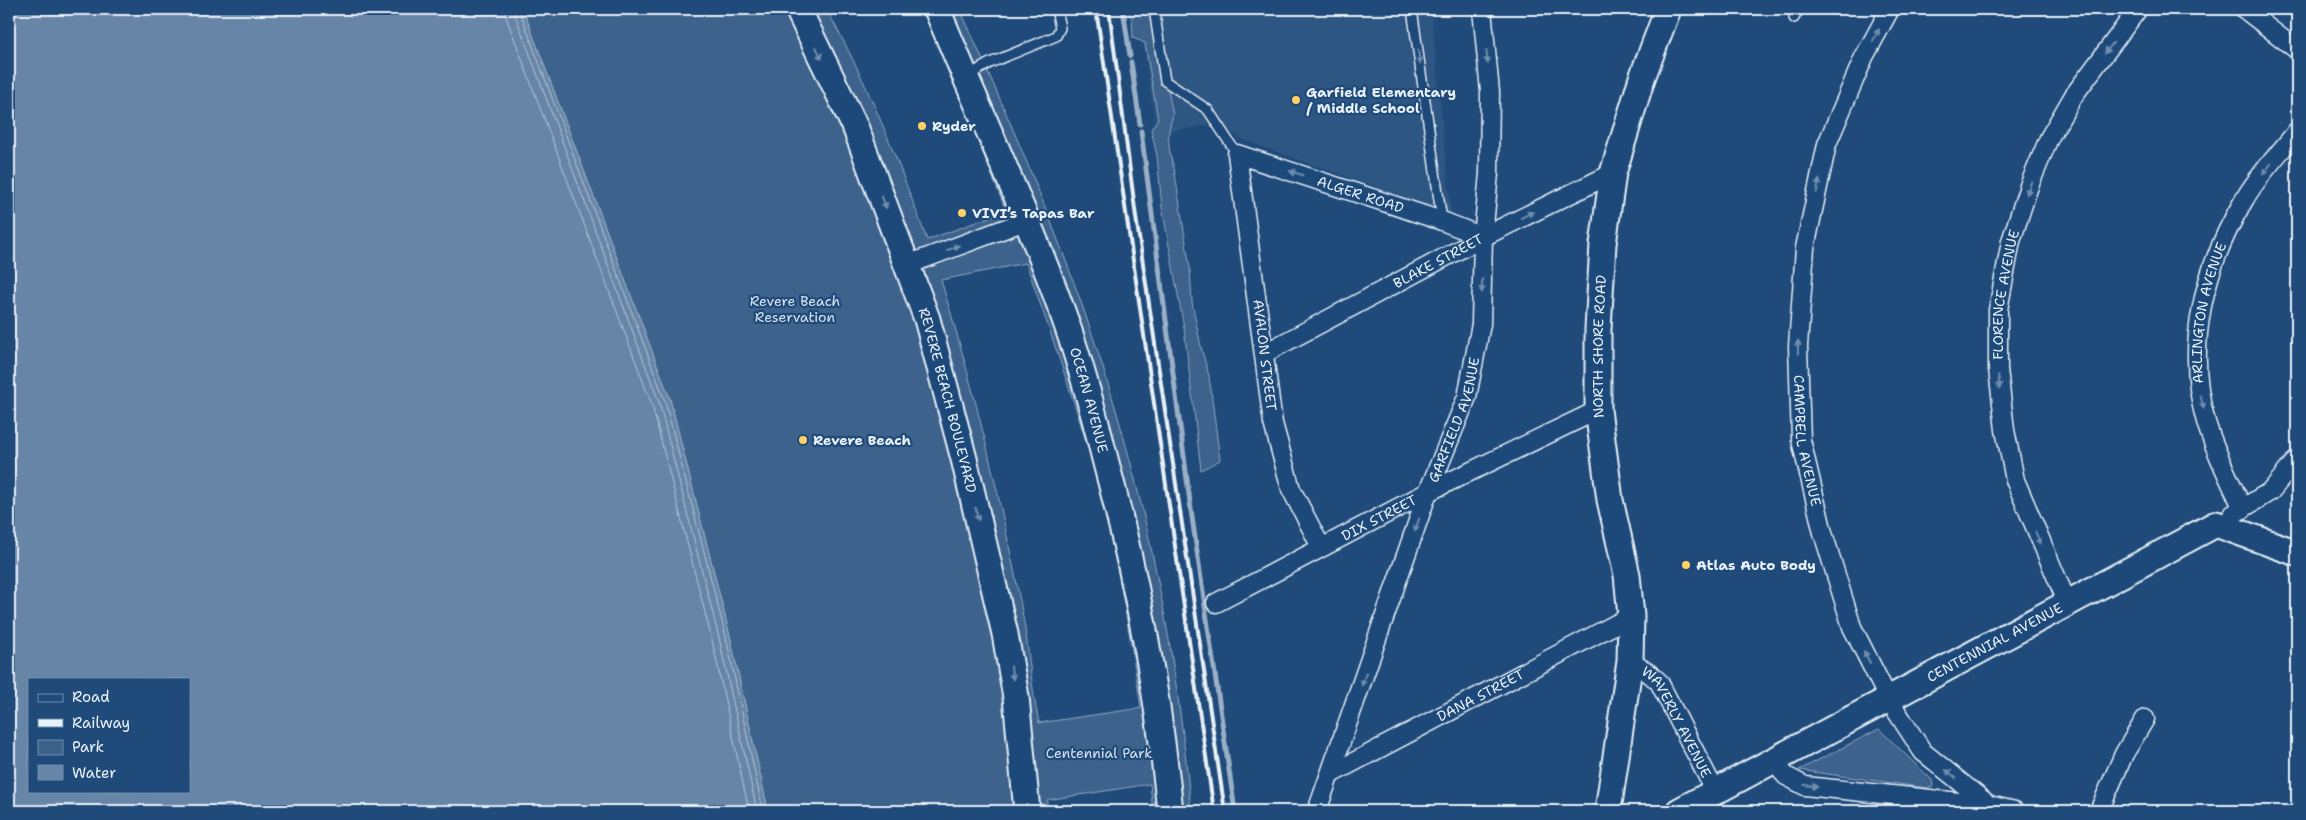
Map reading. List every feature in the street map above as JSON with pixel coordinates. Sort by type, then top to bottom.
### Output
[{"type":"main road","name":"REVERE BEACH BOULEVARD","points":[[798,9],[856,129],[927,319],[964,458],[1005,634],[1016,697],[1027,811]]},
{"type":"main road","name":"OCEAN AVENUE","points":[[937,9],[965,78],[1028,220],[1067,327],[1097,426],[1126,539],[1150,656],[1170,811]]},
{"type":"main road","name":"NORTH SHORE ROAD","points":[[1608,811],[1630,661],[1631,616],[1627,575],[1610,500],[1598,410],[1598,329],[1604,244],[1613,173],[1642,78],[1668,9]]},
{"type":"main road","name":"CENTENNIAL AVENUE","points":[[1679,811],[1772,760],[1889,700],[2066,602],[2216,524]]},
{"type":"main road","points":[[2216,524],[2297,553]]},
{"type":"street","name":"GARFIELD AVENUE","points":[[1317,811],[1428,492],[1467,397],[1481,324],[1484,237],[1489,173],[1490,92],[1482,9]]},
{"type":"street","name":"CAMPBELL AVENUE","points":[[1890,9],[1864,57],[1827,144],[1805,248],[1798,346],[1801,440],[1822,533],[1852,627],[1889,700],[1923,752],[1989,805],[2015,811]]},
{"type":"street","name":"FLORENCE AVENUE","points":[[2066,602],[2015,480],[2005,430],[1998,369],[1998,310],[2011,241],[2029,186],[2050,138],[2074,95],[2138,9]]},
{"type":"street","points":[[2244,9],[2297,50]]},
{"type":"street","name":"ARLINGTON AVENUE","points":[[2243,509],[2219,457],[2206,422],[2200,394],[2196,348],[2201,308],[2215,260],[2226,233],[2245,198],[2297,131]]},
{"type":"street","name":"ALGER ROAD","points":[[1237,154],[1442,221],[1484,237]]},
{"type":"street","name":"AVALON STREET","points":[[1237,154],[1273,423],[1291,489],[1321,547]]},
{"type":"street","name":"BLAKE STREET","points":[[1265,353],[1484,237],[1613,173]]},
{"type":"street","points":[[907,265],[1028,220]]},
{"type":"street","name":"DIX STREET","points":[[1216,603],[1428,492],[1598,410]]},
{"type":"street","name":"CENTENNIAL AVENUE","points":[[2216,524],[2271,491],[2297,459]]},
{"type":"street","name":"DANA STREET","points":[[1331,774],[1631,616]]},
{"type":"street","name":"WAVERLY AVENUE","points":[[1630,661],[1659,682],[1715,792]]},
{"type":"street","points":[[2099,811],[2124,754],[2145,719]]},
{"type":"street","points":[[1772,760],[1786,776],[1805,786],[1989,805]]},
{"type":"lane","points":[[965,78],[990,63],[1056,36],[1060,28],[1056,9]]},
{"type":"lane","points":[[1154,9],[1165,81],[1208,110],[1237,154]]},
{"type":"lane","points":[[1412,9],[1442,221]]},
{"type":"lane","points":[[1794,18],[1799,9]]},
{"type":"shaded area","name":"Garfield Elementary / Middle School","points":[[1138,9],[1431,9],[1451,214],[1244,140],[1216,124],[1157,133]]},
{"type":"green space","name":"Revere Beach Reservation","points":[[523,9],[826,9],[869,93],[927,240],[1006,211],[926,9],[960,9],[1020,145],[1057,237],[1091,330],[1122,430],[1149,538],[1170,646],[1191,811],[1153,811],[1150,784],[1047,800],[1047,811],[768,811],[730,636],[670,399]],"holes":[[[1026,263],[1075,405],[1100,491],[1123,599],[1141,708],[1039,723],[1022,611],[1005,527],[976,403],[941,280]]]},
{"type":"green space","points":[[1127,9],[1151,9],[1173,115],[1169,128],[1169,148],[1190,268],[1192,302],[1209,376],[1220,460],[1201,470],[1184,328],[1162,207],[1157,156],[1151,129],[1158,119],[1145,43],[1133,38],[1132,19]]},
{"type":"green space","points":[[1879,729],[1932,780],[1933,786],[1927,788],[1799,770]]},
{"type":"water","points":[[9,9],[523,9],[670,399],[730,636],[768,811],[9,811]]},
{"type":"waterway","points":[[1123,9],[1130,56]]},
{"type":"waterway","points":[[1131,62],[1140,124]]},
{"type":"waterway","points":[[1141,131],[1192,517],[1235,811]]},
{"type":"railway","points":[[1096,9],[1214,811]]},
{"type":"railway","points":[[1109,9],[1136,217],[1225,811]]},
{"type":"place","name":"Garfield Elementary / Middle School","points":[[1296,100]]},
{"type":"place","name":"Ryder","points":[[922,126]]},
{"type":"place","name":"VIVI’s Tapas Bar","points":[[962,213]]},
{"type":"place","name":"Revere Beach","points":[[803,440]]},
{"type":"place","name":"Atlas Auto Body","points":[[1686,565]]},
{"type":"park label","name":"Centennial Park","points":[[1099,753]]}]
